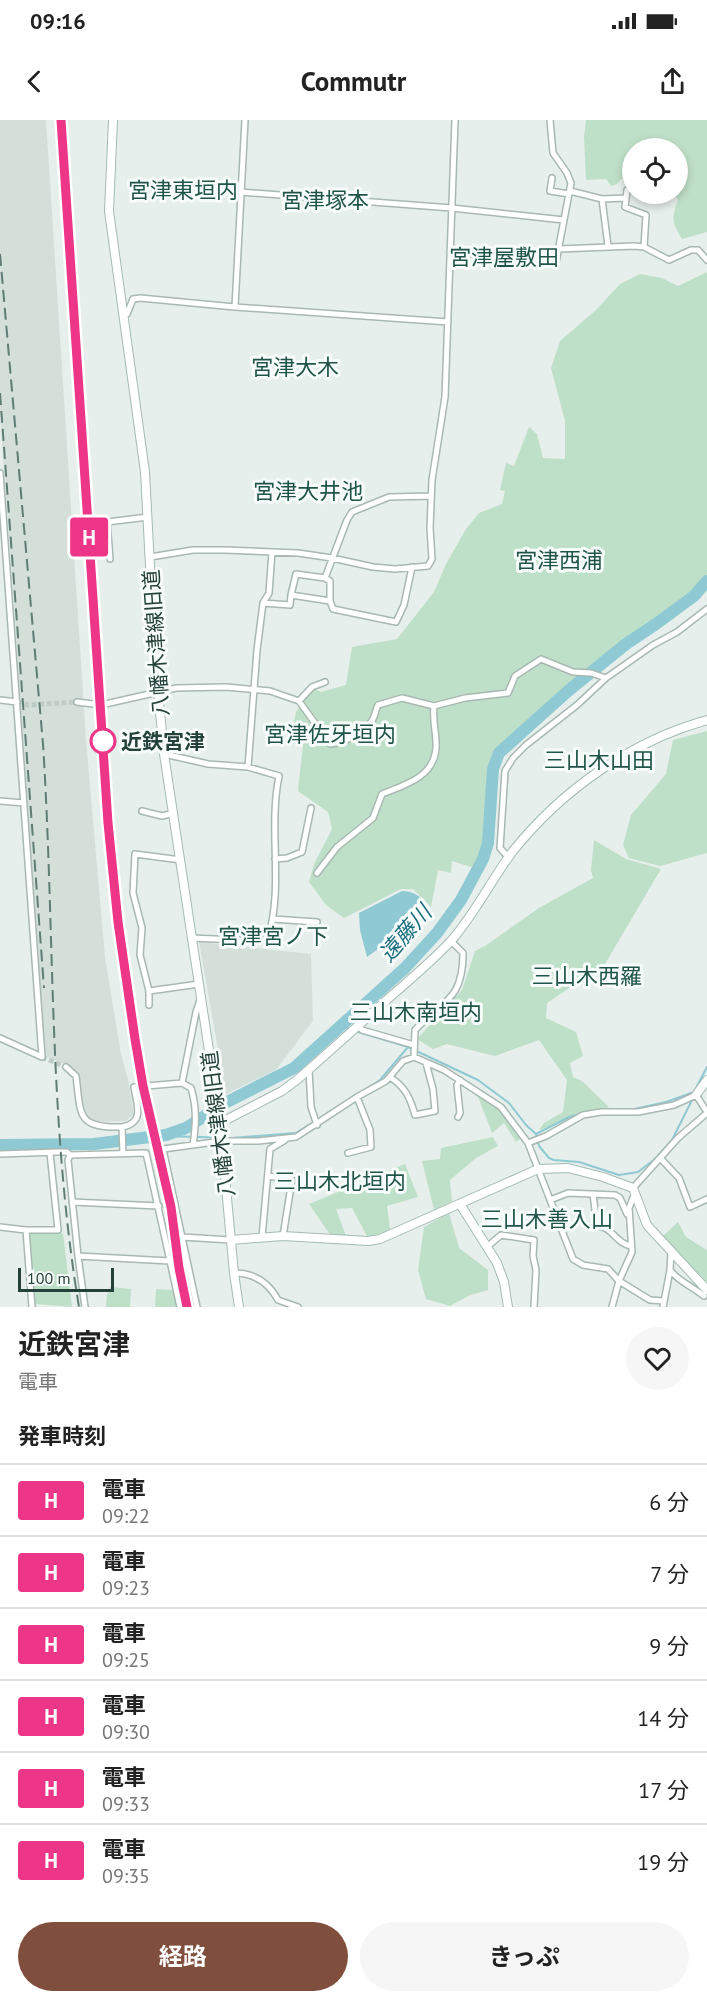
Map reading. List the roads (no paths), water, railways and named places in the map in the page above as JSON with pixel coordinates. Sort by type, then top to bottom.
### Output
[{"type":"street","name":"八幡木津線旧道","points":[[113,120],[109,211],[145,472],[158,693],[164,754],[220,1119],[239,1307]]},
{"type":"street","points":[[235,307],[245,120]]},
{"type":"street","points":[[150,557],[193,550],[225,550],[332,558],[373,567],[395,569],[428,566],[432,559],[431,496],[435,453],[445,397],[455,120]]},
{"type":"street","points":[[450,251],[552,264],[556,262],[571,183],[553,153],[550,120]]},
{"type":"street","points":[[552,178],[550,191],[602,199],[622,198]]},
{"type":"street","points":[[241,192],[452,208],[564,220]]},
{"type":"street","points":[[602,199],[608,246]]},
{"type":"street","points":[[626,204],[626,207],[646,215],[644,247]]},
{"type":"street","points":[[559,249],[608,246],[644,247],[669,260],[691,250],[698,250],[707,260]]},
{"type":"street","points":[[123,316],[135,298],[448,322]]},
{"type":"street","points":[[0,473],[42,1057],[0,1038]]},
{"type":"street","points":[[325,578],[352,512],[388,497],[431,496]]},
{"type":"street","points":[[110,559],[107,522],[148,517]]},
{"type":"street","points":[[248,767],[257,650],[263,603],[269,593],[272,552]]},
{"type":"street","points":[[263,603],[290,604],[296,574],[325,578],[330,581],[330,602],[333,609],[396,622],[404,605],[412,567]]},
{"type":"street","points":[[0,588],[8,588]]},
{"type":"street","points":[[291,595],[330,602]]},
{"type":"street","points":[[509,858],[500,848],[505,771],[526,745],[577,705],[606,678],[630,660],[677,632],[707,609]]},
{"type":"street","points":[[78,702],[101,705],[176,688],[226,687],[270,691],[299,701],[330,744],[343,743],[356,735],[372,720],[378,705],[402,698],[434,706],[465,698],[508,693],[515,676],[542,659],[573,672],[591,673],[606,678]]},
{"type":"street","points":[[299,701],[312,687],[325,682]]},
{"type":"street","points":[[0,700],[17,702]]},
{"type":"street","points":[[317,873],[337,847],[373,818],[382,794],[420,779],[430,765],[436,749],[432,719],[434,706]]},
{"type":"street","points":[[220,1119],[282,1090],[309,1070],[358,1026],[451,940],[532,829],[550,810],[591,776],[654,740],[707,720]]},
{"type":"street","points":[[164,754],[208,764],[248,767],[262,773],[279,776],[275,796],[276,900],[268,939],[262,941],[191,938]]},
{"type":"street","points":[[0,801],[24,803]]},
{"type":"street","points":[[274,859],[287,858],[302,852],[311,808]]},
{"type":"street","points":[[142,811],[162,816],[174,813]]},
{"type":"street","points":[[149,1005],[149,991],[140,955],[142,928],[133,892],[135,854],[181,860]]},
{"type":"street","points":[[273,919],[317,922]]},
{"type":"street","points":[[197,1307],[164,1149],[222,1141],[296,1137],[390,1077],[414,1051],[414,1030],[451,998],[460,985],[464,971],[464,953],[451,940]]},
{"type":"street","points":[[149,991],[199,984]]},
{"type":"street","points":[[182,1083],[196,1012],[202,997]]},
{"type":"street","points":[[358,1026],[362,1030],[414,1051],[426,1063],[444,1070],[501,1107],[528,1143],[573,1259],[583,1265],[608,1269],[619,1281],[650,1299],[664,1304],[671,1252]]},
{"type":"street","points":[[390,1077],[402,1085],[410,1097],[415,1115],[435,1112],[433,1089],[426,1063]]},
{"type":"street","points":[[66,1067],[76,1076],[83,1117],[101,1127],[131,1126],[137,1120],[134,1087],[182,1083],[191,1088],[196,1114],[193,1145]]},
{"type":"street","points":[[309,1070],[311,1107],[317,1125]]},
{"type":"street","points":[[458,1117],[460,1113],[457,1085],[460,1080]]},
{"type":"street","points":[[528,1143],[546,1136],[583,1115],[601,1112],[638,1112],[674,1105],[696,1095],[707,1080]]},
{"type":"street","points":[[612,1307],[619,1281],[632,1252],[628,1208],[634,1191],[678,1138],[707,1112],[696,1095]]},
{"type":"street","points":[[348,1153],[370,1147],[370,1130],[357,1097]]},
{"type":"street","points":[[122,1127],[123,1153]]},
{"type":"street","points":[[262,1237],[270,1149],[284,1141],[285,1138]]},
{"type":"street","points":[[0,1155],[67,1152],[70,1155],[146,1153],[180,1307]]},
{"type":"street","points":[[0,1227],[58,1230],[50,1153]]},
{"type":"street","points":[[70,1155],[68,1160],[72,1202],[85,1307]]},
{"type":"street","points":[[661,1159],[679,1178],[690,1207],[707,1199]]},
{"type":"street","points":[[182,1237],[231,1240],[283,1236],[368,1241],[396,1233],[538,1169],[568,1168],[603,1177],[634,1191],[647,1225],[705,1293]]},
{"type":"street","points":[[268,1176],[292,1180],[283,1236]]},
{"type":"street","points":[[550,1200],[568,1193],[615,1195],[620,1198],[629,1218]]},
{"type":"street","points":[[592,1194],[597,1226],[606,1227],[624,1245],[631,1246]]},
{"type":"street","points":[[72,1202],[159,1206]]},
{"type":"street","points":[[460,1204],[497,1263],[504,1282],[507,1307]]},
{"type":"street","points":[[26,1230],[32,1307]]},
{"type":"street","points":[[488,1246],[501,1235],[534,1240],[533,1256],[536,1270],[534,1307]]},
{"type":"street","points":[[78,1256],[170,1261]]},
{"type":"street","points":[[670,1270],[678,1280],[705,1293]]},
{"type":"street","points":[[234,1273],[256,1277],[272,1288],[278,1300],[298,1307]]},
{"type":"water","points":[[402,891],[418,895],[428,908],[403,931],[367,957],[360,930],[359,913]]},
{"type":"waterway","name":"遠藤川","points":[[0,1145],[94,1144],[166,1135],[186,1128],[225,1103],[294,1068],[405,968],[437,933],[461,900],[483,859],[488,843],[493,769],[499,753],[568,691],[626,644],[694,596],[707,581]]},
{"type":"waterway","name":"遠藤川","points":[[342,1025],[350,1029]]},
{"type":"waterway","points":[[355,1031],[408,1047],[478,1080],[509,1103],[536,1134],[539,1146],[549,1158],[579,1162],[619,1175],[638,1172],[655,1159],[672,1140],[693,1098]]},
{"type":"waterway","points":[[363,1091],[380,1080],[408,1047]]},
{"type":"waterway","points":[[630,1110],[666,1102],[694,1092],[707,1067]]},
{"type":"waterway","points":[[165,1136],[232,1138],[296,1133],[348,1100]]},
{"type":"waterway","points":[[588,1112],[600,1110]]},
{"type":"waterway","points":[[536,1134],[569,1117],[580,1114]]},
{"type":"tunnel","points":[[17,702],[28,705],[77,702]]},
{"type":"tunnel","points":[[42,1057],[66,1067]]},
{"type":"railway","points":[[61,120],[111,859],[126,983],[143,1086],[192,1307]]},
{"type":"railway","points":[[0,254],[43,744],[57,1097],[62,1167],[79,1307]]},
{"type":"railway","points":[[0,393],[44,988]]},
{"type":"train","name":"H","points":[[61,120],[111,859],[135,1039],[143,1086],[171,1207],[187,1307]]},
{"type":"place","name":"近鉄宮津","points":[[103,741]]},
{"type":"district","name":"宮津東垣内","points":[[183,190]]},
{"type":"district","name":"宮津塚本","points":[[325,200]]},
{"type":"district","name":"宮津屋敷田","points":[[504,257]]},
{"type":"district","name":"宮津大木","points":[[295,367]]},
{"type":"district","name":"宮津大井池","points":[[308,491]]},
{"type":"district","name":"宮津西浦","points":[[559,560]]},
{"type":"district","name":"宮津佐牙垣内","points":[[330,734]]},
{"type":"district","name":"三山木山田","points":[[599,760]]},
{"type":"district","name":"宮津宮ノ下","points":[[273,936]]},
{"type":"district","name":"三山木西羅","points":[[587,976]]},
{"type":"district","name":"三山木南垣内","points":[[416,1012]]},
{"type":"district","name":"三山木北垣内","points":[[340,1181]]},
{"type":"district","name":"三山木善入山","points":[[547,1219]]}]
